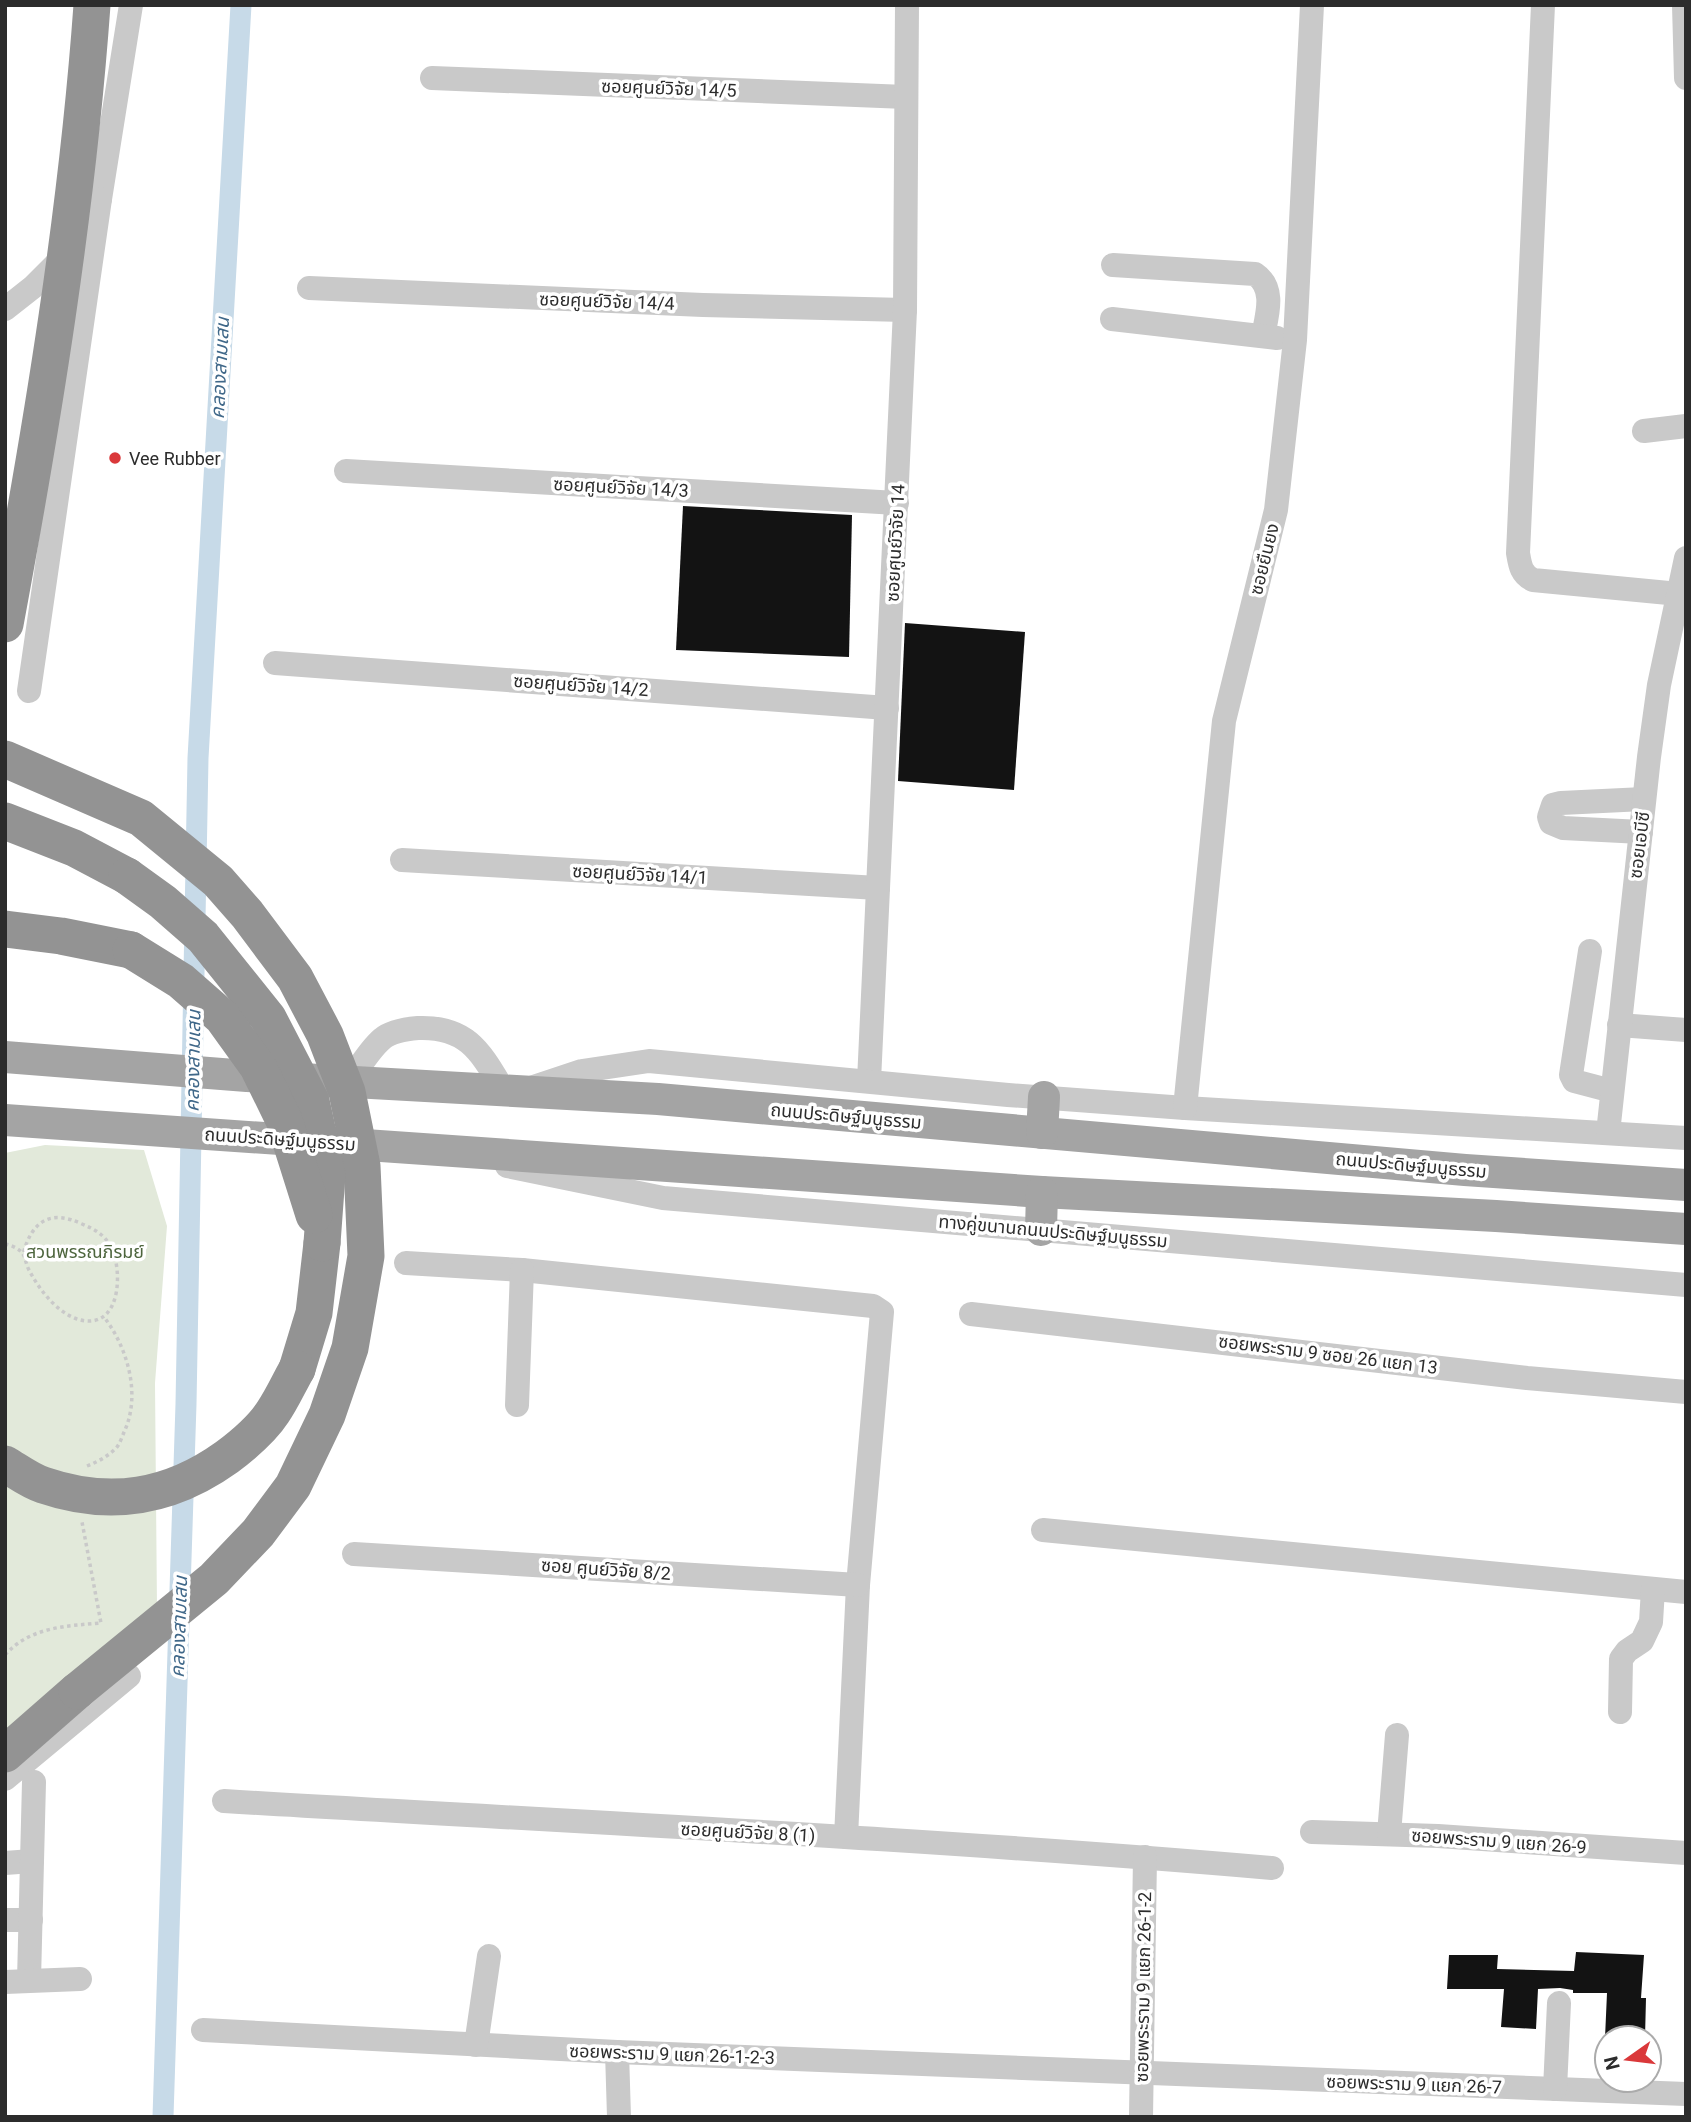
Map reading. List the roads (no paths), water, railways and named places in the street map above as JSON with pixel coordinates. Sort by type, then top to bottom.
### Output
[{"type":"highway","points":[[5,624],[27,509],[58,306],[85,101],[92,5]]},
{"type":"highway","points":[[5,759],[141,818],[218,881],[247,914],[295,978],[325,1035],[347,1092],[362,1166],[366,1256],[350,1348],[327,1415],[293,1486],[258,1533],[214,1578],[5,1754]]},
{"type":"highway","points":[[5,821],[74,848],[127,876],[163,902],[202,937],[268,1018],[311,1101],[327,1175],[314,1313],[297,1369],[272,1414],[240,1447],[212,1468],[185,1482],[145,1496],[98,1498],[42,1485],[5,1464]]},
{"type":"highway","points":[[5,929],[61,936],[131,950],[181,981],[222,1017],[258,1067],[284,1120],[322,1242]]},
{"type":"main road","name":"ถนนประดิษฐ์มนูธรรม","points":[[5,1057],[247,1076],[658,1099],[1686,1185]]},
{"type":"main road","points":[[1042,1133],[1044,1097]]},
{"type":"main road","name":"ถนนประดิษฐ์มนูธรรม","points":[[5,1120],[1042,1192],[1686,1229]]},
{"type":"main road","points":[[5,1136],[46,1123]]},
{"type":"main road","points":[[1041,1230],[1042,1192]]},
{"type":"street","points":[[29,691],[100,199],[131,5]]},
{"type":"street","name":"ซอยศูนย์วิจัย 14","points":[[869,1081],[905,310],[907,5]]},
{"type":"street","name":"ซอยยืนยง","points":[[1185,1108],[1224,721],[1276,510],[1295,340],[1312,5]]},
{"type":"street","points":[[1543,5],[1518,553],[1525,576],[1533,580],[1679,594]]},
{"type":"street","points":[[1684,5],[1686,78]]},
{"type":"street","name":"ซอยศูนย์วิจัย 14/5","points":[[432,78],[906,97]]},
{"type":"street","points":[[5,309],[33,287],[70,250],[100,199]]},
{"type":"street","points":[[1114,265],[1255,274],[1265,284],[1269,301],[1263,336]]},
{"type":"street","name":"ซอยศูนย์วิจัย 14/4","points":[[309,288],[703,305],[905,310]]},
{"type":"street","points":[[1112,319],[1295,340]]},
{"type":"street","points":[[1644,431],[1686,426]]},
{"type":"street","name":"ซอยศูนย์วิจัย 14/3","points":[[346,471],[897,503]]},
{"type":"street","name":"ซอยเอบีซี","points":[[1608,1133],[1640,831],[1659,685],[1686,558]]},
{"type":"street","name":"ซอยศูนย์วิจัย 14/2","points":[[275,663],[887,708]]},
{"type":"street","points":[[1640,831],[1563,828],[1551,823],[1549,817],[1553,806],[1561,803],[1644,799]]},
{"type":"street","name":"ซอยศูนย์วิจัย 14/1","points":[[402,860],[878,888]]},
{"type":"street","points":[[1590,951],[1571,1075],[1574,1081],[1612,1091]]},
{"type":"street","points":[[1619,1025],[1686,1030]]},
{"type":"street","points":[[349,1082],[383,1037],[404,1029],[431,1028],[462,1036],[480,1051],[512,1091],[582,1071],[649,1061],[1185,1108],[1686,1138]]},
{"type":"street","name":"ทางคู่ขนานถนนประดิษฐ์มนูธรรม","points":[[424,1149],[663,1198],[1686,1285]]},
{"type":"street","points":[[406,1263],[522,1270],[879,1308],[882,1312],[858,1585],[846,1837]]},
{"type":"street","points":[[517,1405],[522,1270]]},
{"type":"street","name":"ซอยพระราม 9 ซอย 26 แยก 13","points":[[971,1314],[1527,1378],[1686,1392]]},
{"type":"street","points":[[1043,1530],[1686,1592]]},
{"type":"street","name":"ซอย ศูนย์วิจัย 8/2","points":[[354,1554],[858,1585]]},
{"type":"street","points":[[1620,1712],[1621,1659],[1627,1651],[1642,1641],[1651,1622],[1653,1589]]},
{"type":"street","points":[[82,1667],[102,1697]]},
{"type":"street","points":[[5,1779],[129,1676]]},
{"type":"street","points":[[1389,1835],[1397,1735]]},
{"type":"street","points":[[34,1782],[31,1920],[17,1981],[80,1979]]},
{"type":"street","name":"ซอยศูนย์วิจัย 8 (1)","points":[[224,1801],[846,1837],[1272,1868]]},
{"type":"street","name":"ซอยพระราม 9 แยก 26-9","points":[[1312,1832],[1438,1836],[1686,1853]]},
{"type":"street","name":"ซอยพระราม 9 แยก 26-1-2","points":[[1141,2117],[1144,1857]]},
{"type":"street","points":[[5,1863],[32,1861]]},
{"type":"street","points":[[5,1920],[31,1920]]},
{"type":"street","points":[[476,2045],[489,1956]]},
{"type":"street","points":[[1555,2089],[1559,2003]]},
{"type":"street","name":"ซอยพระราม 9 แยก 26-1-2-3","points":[[203,2029],[617,2052],[1142,2072]]},
{"type":"street","points":[[617,2052],[619,2117]]},
{"type":"street","name":"ซอยพระราม 9 แยก 26-7","points":[[1142,2072],[1686,2094]]},
{"type":"waterway","name":"คลองสามเสน","points":[[163,2117],[186,1404],[198,758],[241,5]]},
{"type":"place","name":"Vee Rubber","points":[[115,458]]},
{"type":"park label","name":"สวนพรรณภิรมย์","points":[[85,1251]]}]
